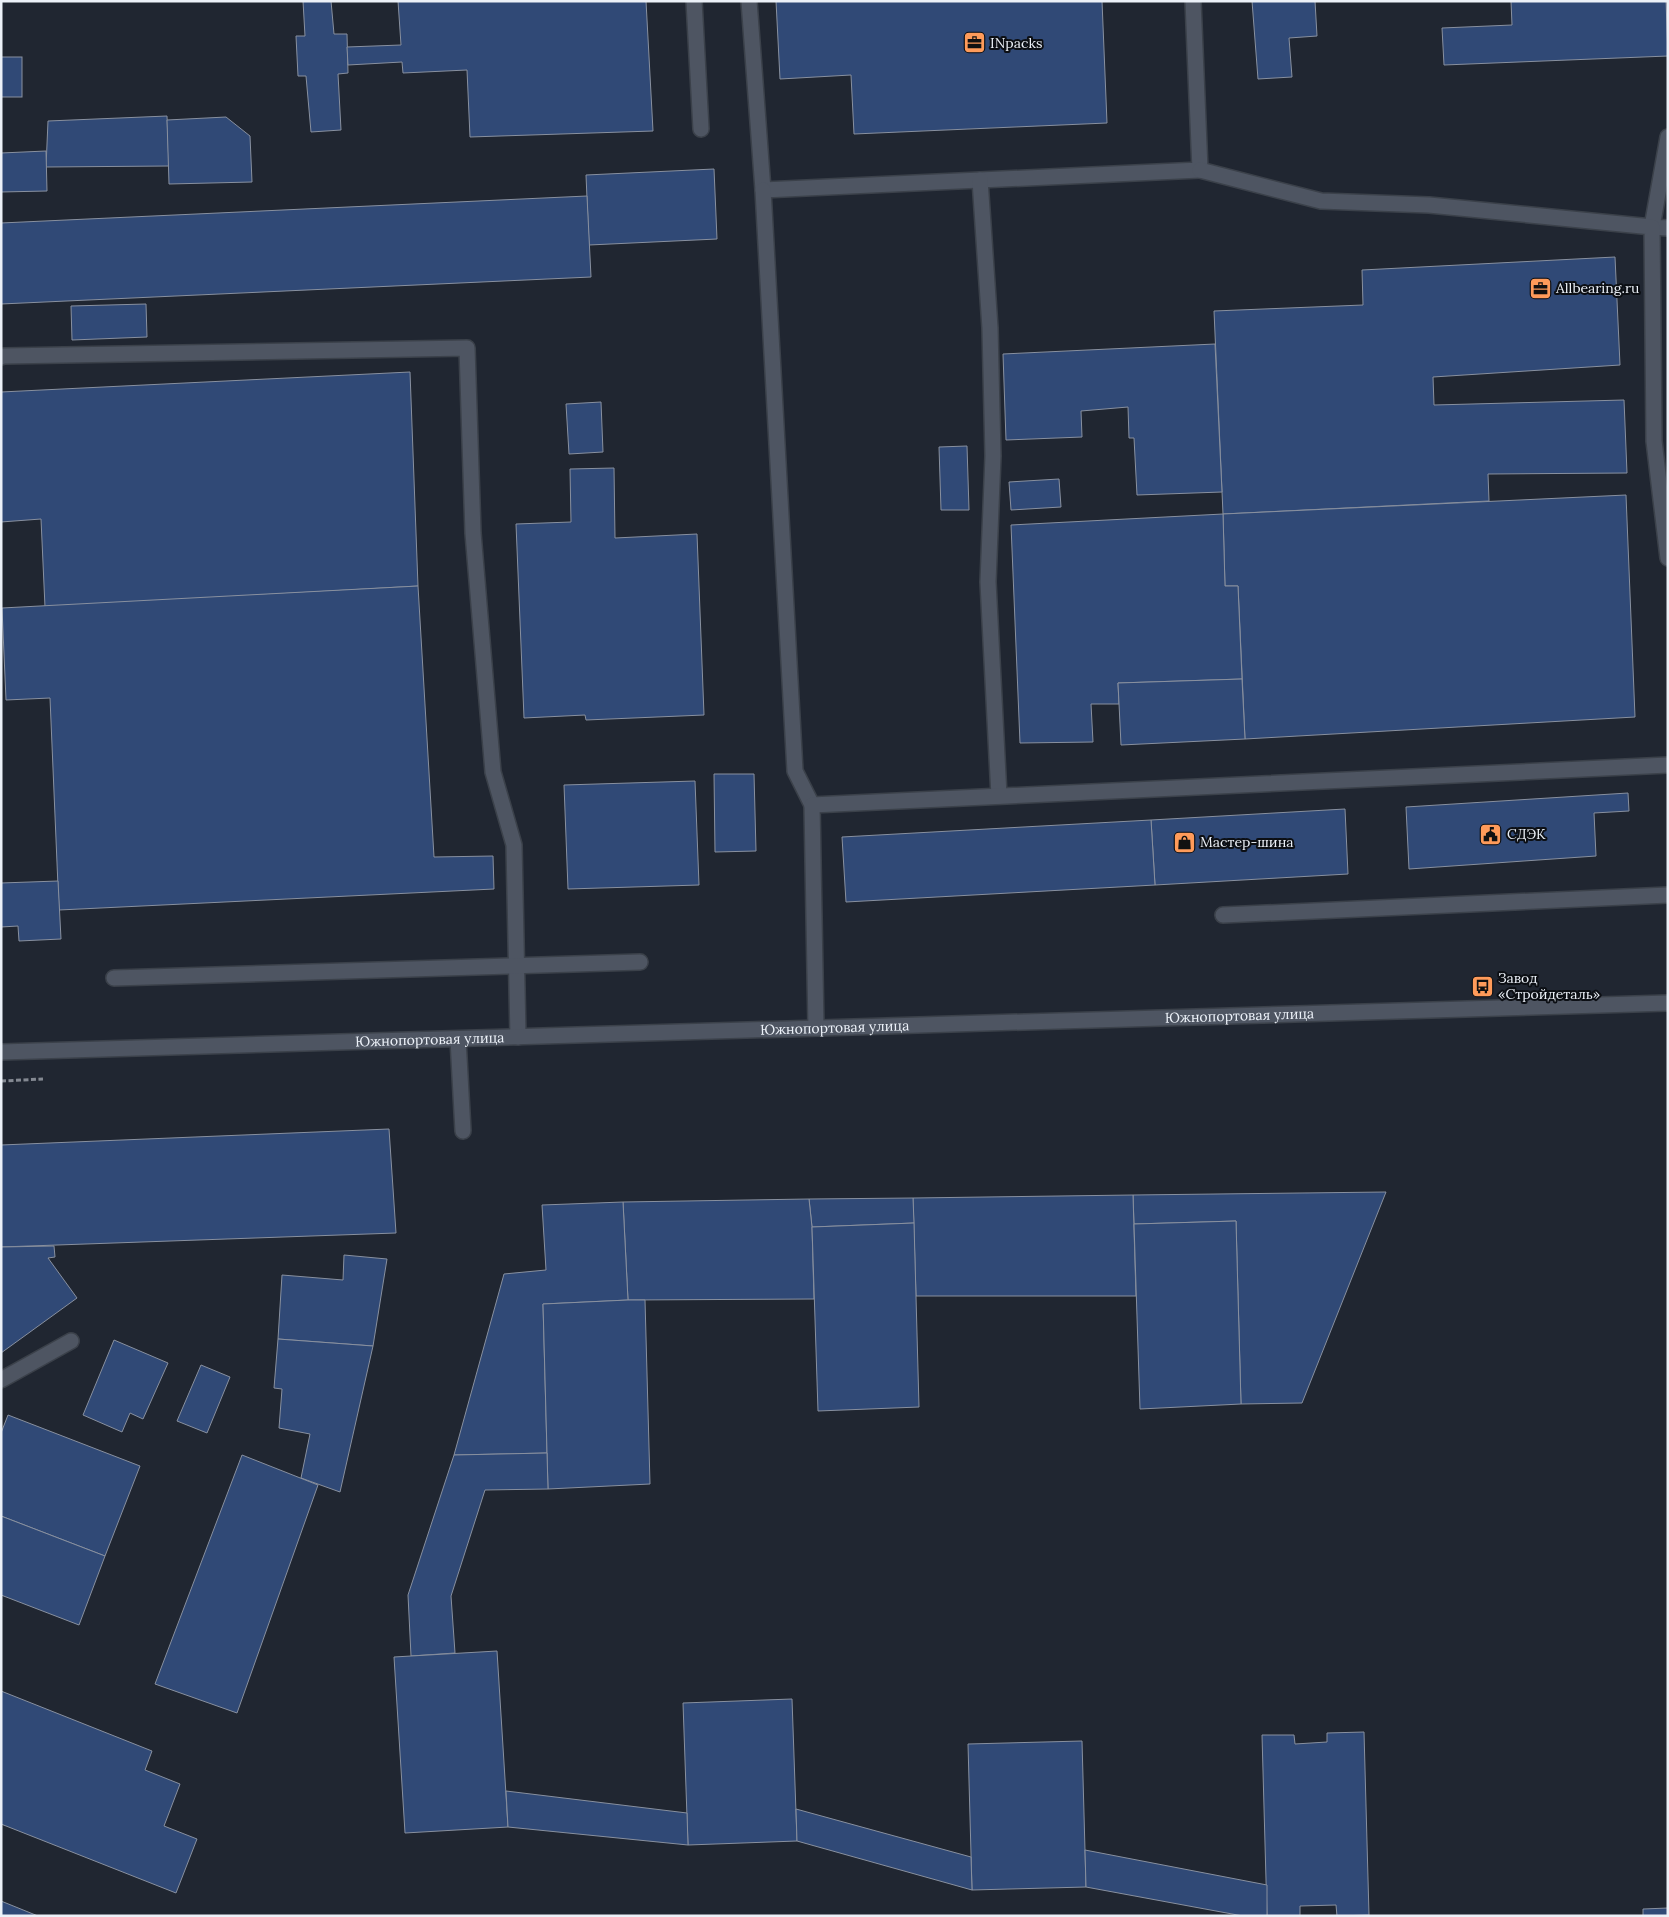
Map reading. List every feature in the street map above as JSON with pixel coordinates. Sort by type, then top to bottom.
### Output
[{"type":"street","points":[[694,1],[701,130]]},
{"type":"street","points":[[749,1],[763,190],[795,771],[812,805],[816,1028]]},
{"type":"street","points":[[1193,1],[1200,170]]},
{"type":"street","points":[[1668,137],[1652,227],[1654,442],[1668,558]]},
{"type":"street","points":[[763,190],[1200,170],[1321,201],[1429,205],[1668,228]]},
{"type":"street","points":[[980,180],[990,328],[993,456],[988,582],[999,796]]},
{"type":"street","points":[[1,357],[467,348],[473,533],[483,668],[493,772],[514,845],[518,1037]]},
{"type":"street","points":[[812,805],[1668,766]]},
{"type":"street","points":[[1223,915],[1668,895]]},
{"type":"street","points":[[114,978],[640,962]]},
{"type":"street","name":"Южнопортовая улица","points":[[1,1052],[1668,1003]]},
{"type":"street","points":[[458,1039],[462,1131]]},
{"type":"street","points":[[1,1380],[71,1342]]},
{"type":"building","points":[[303,1],[331,1],[334,34],[347,34],[348,73],[338,74],[341,130],[311,132],[306,76],[298,76],[296,36],[305,36]]},
{"type":"building","points":[[398,1],[646,1],[653,131],[470,137],[467,70],[403,73],[402,62],[348,65],[347,47],[401,45]]},
{"type":"building","points":[[776,1],[1102,1],[1107,123],[854,134],[851,75],[780,79]]},
{"type":"building","points":[[1252,1],[1315,1],[1317,36],[1289,38],[1292,77],[1258,79]]},
{"type":"building","points":[[1511,1],[1666,1],[1668,56],[1444,65],[1442,28],[1512,25]]},
{"type":"building","points":[[1,57],[22,57],[22,97],[1,97]]},
{"type":"building","points":[[167,116],[169,166],[46,167],[48,121]]},
{"type":"building","points":[[226,117],[250,136],[252,182],[169,184],[167,120]]},
{"type":"building","points":[[46,151],[47,191],[1,192],[1,153]]},
{"type":"building","points":[[714,169],[717,239],[589,245],[586,175]]},
{"type":"building","points":[[587,196],[591,277],[1,304],[1,223]]},
{"type":"building","points":[[1615,257],[1620,365],[1433,377],[1434,405],[1624,400],[1627,473],[1488,474],[1489,501],[1223,514],[1214,311],[1363,305],[1362,270]]},
{"type":"building","points":[[146,304],[147,337],[72,340],[71,306]]},
{"type":"building","points":[[1215,344],[1222,492],[1137,495],[1134,438],[1129,438],[1128,407],[1081,411],[1082,437],[1006,440],[1003,354]]},
{"type":"building","points":[[410,372],[418,586],[45,607],[41,519],[1,522],[1,392]]},
{"type":"building","points":[[601,402],[603,452],[569,454],[566,404]]},
{"type":"building","points":[[967,446],[969,510],[941,510],[939,447]]},
{"type":"building","points":[[614,468],[615,538],[697,534],[704,715],[586,720],[585,715],[524,718],[516,524],[571,522],[570,469]]},
{"type":"building","points":[[1059,479],[1061,507],[1011,510],[1009,482]]},
{"type":"building","points":[[1626,495],[1635,717],[1245,739],[1238,586],[1225,586],[1223,514]]},
{"type":"building","points":[[1223,514],[1225,586],[1238,586],[1242,679],[1118,683],[1119,704],[1091,704],[1093,742],[1020,743],[1011,525]]},
{"type":"building","points":[[418,586],[434,857],[493,856],[494,889],[59,910],[50,698],[6,700],[2,608]]},
{"type":"building","points":[[1242,679],[1245,739],[1121,745],[1118,683]]},
{"type":"building","points":[[714,774],[754,774],[756,851],[715,852]]},
{"type":"building","points":[[695,781],[699,885],[568,889],[564,785]]},
{"type":"building","points":[[1628,793],[1629,811],[1594,813],[1596,856],[1409,869],[1406,807]]},
{"type":"building","points":[[1345,809],[1348,874],[1155,885],[1151,820]]},
{"type":"building","points":[[1151,820],[1155,885],[846,902],[842,837]]},
{"type":"building","points":[[58,881],[61,939],[19,941],[18,926],[1,927],[1,883]]},
{"type":"building","points":[[389,1129],[396,1233],[1,1247],[1,1145]]},
{"type":"building","points":[[1386,1192],[1302,1403],[1241,1404],[1236,1221],[1134,1224],[1133,1195]]},
{"type":"building","points":[[1133,1195],[1136,1296],[916,1296],[913,1198]]},
{"type":"building","points":[[913,1198],[914,1223],[812,1227],[809,1199]]},
{"type":"building","points":[[809,1199],[812,1227],[814,1299],[628,1300],[623,1202]]},
{"type":"building","points":[[623,1202],[628,1300],[543,1304],[547,1453],[454,1455],[504,1274],[546,1270],[542,1205]]},
{"type":"building","points":[[1236,1221],[1241,1404],[1140,1409],[1134,1224]]},
{"type":"building","points":[[914,1223],[919,1407],[818,1411],[812,1227]]},
{"type":"building","points":[[54,1246],[55,1257],[48,1258],[77,1298],[1,1353],[1,1247]]},
{"type":"building","points":[[344,1255],[387,1259],[373,1346],[278,1339],[282,1275],[343,1280]]},
{"type":"building","points":[[645,1300],[650,1484],[548,1489],[543,1304]]},
{"type":"building","points":[[278,1339],[373,1346],[340,1492],[301,1478],[310,1434],[279,1428],[282,1389],[274,1388]]},
{"type":"building","points":[[114,1340],[168,1363],[143,1419],[130,1413],[122,1432],[83,1415]]},
{"type":"building","points":[[201,1365],[230,1377],[207,1433],[177,1421]]},
{"type":"building","points":[[8,1415],[140,1466],[105,1556],[1,1516],[1,1433]]},
{"type":"building","points":[[547,1453],[548,1489],[485,1490],[451,1596],[455,1653],[411,1656],[408,1595],[454,1455]]},
{"type":"building","points":[[242,1455],[318,1485],[237,1713],[155,1684]]},
{"type":"building","points":[[1,1516],[105,1556],[79,1625],[1,1595]]},
{"type":"building","points":[[497,1651],[508,1827],[405,1833],[394,1657]]},
{"type":"building","points":[[1,1691],[152,1751],[145,1770],[180,1784],[164,1826],[197,1839],[176,1893],[1,1824]]},
{"type":"building","points":[[792,1699],[797,1841],[688,1845],[683,1703]]},
{"type":"building","points":[[1364,1732],[1369,1915],[1337,1916],[1336,1905],[1300,1906],[1300,1916],[1267,1916],[1262,1735],[1294,1735],[1295,1744],[1327,1742],[1327,1733]]},
{"type":"building","points":[[1082,1741],[1086,1887],[972,1890],[968,1744]]},
{"type":"building","points":[[506,1791],[687,1813],[688,1845],[508,1827]]},
{"type":"building","points":[[796,1809],[971,1857],[972,1890],[797,1841]]},
{"type":"building","points":[[1085,1850],[1267,1885],[1267,1916],[1243,1916],[1086,1887]]},
{"type":"building","points":[[1,1901],[38,1916],[1,1916]]},
{"type":"building","points":[[1668,1908],[1668,1916],[1643,1916],[1643,1909]]},
{"type":"place","name":"INpacks","points":[[974,43]]},
{"type":"place","name":"Allbearing.ru","points":[[1540,288]]},
{"type":"place","name":"СДЭК","points":[[1491,834]]},
{"type":"place","name":"Мастер-шина","points":[[1184,842]]},
{"type":"place","name":"Завод «Стройдеталь»","points":[[1482,986]]}]
